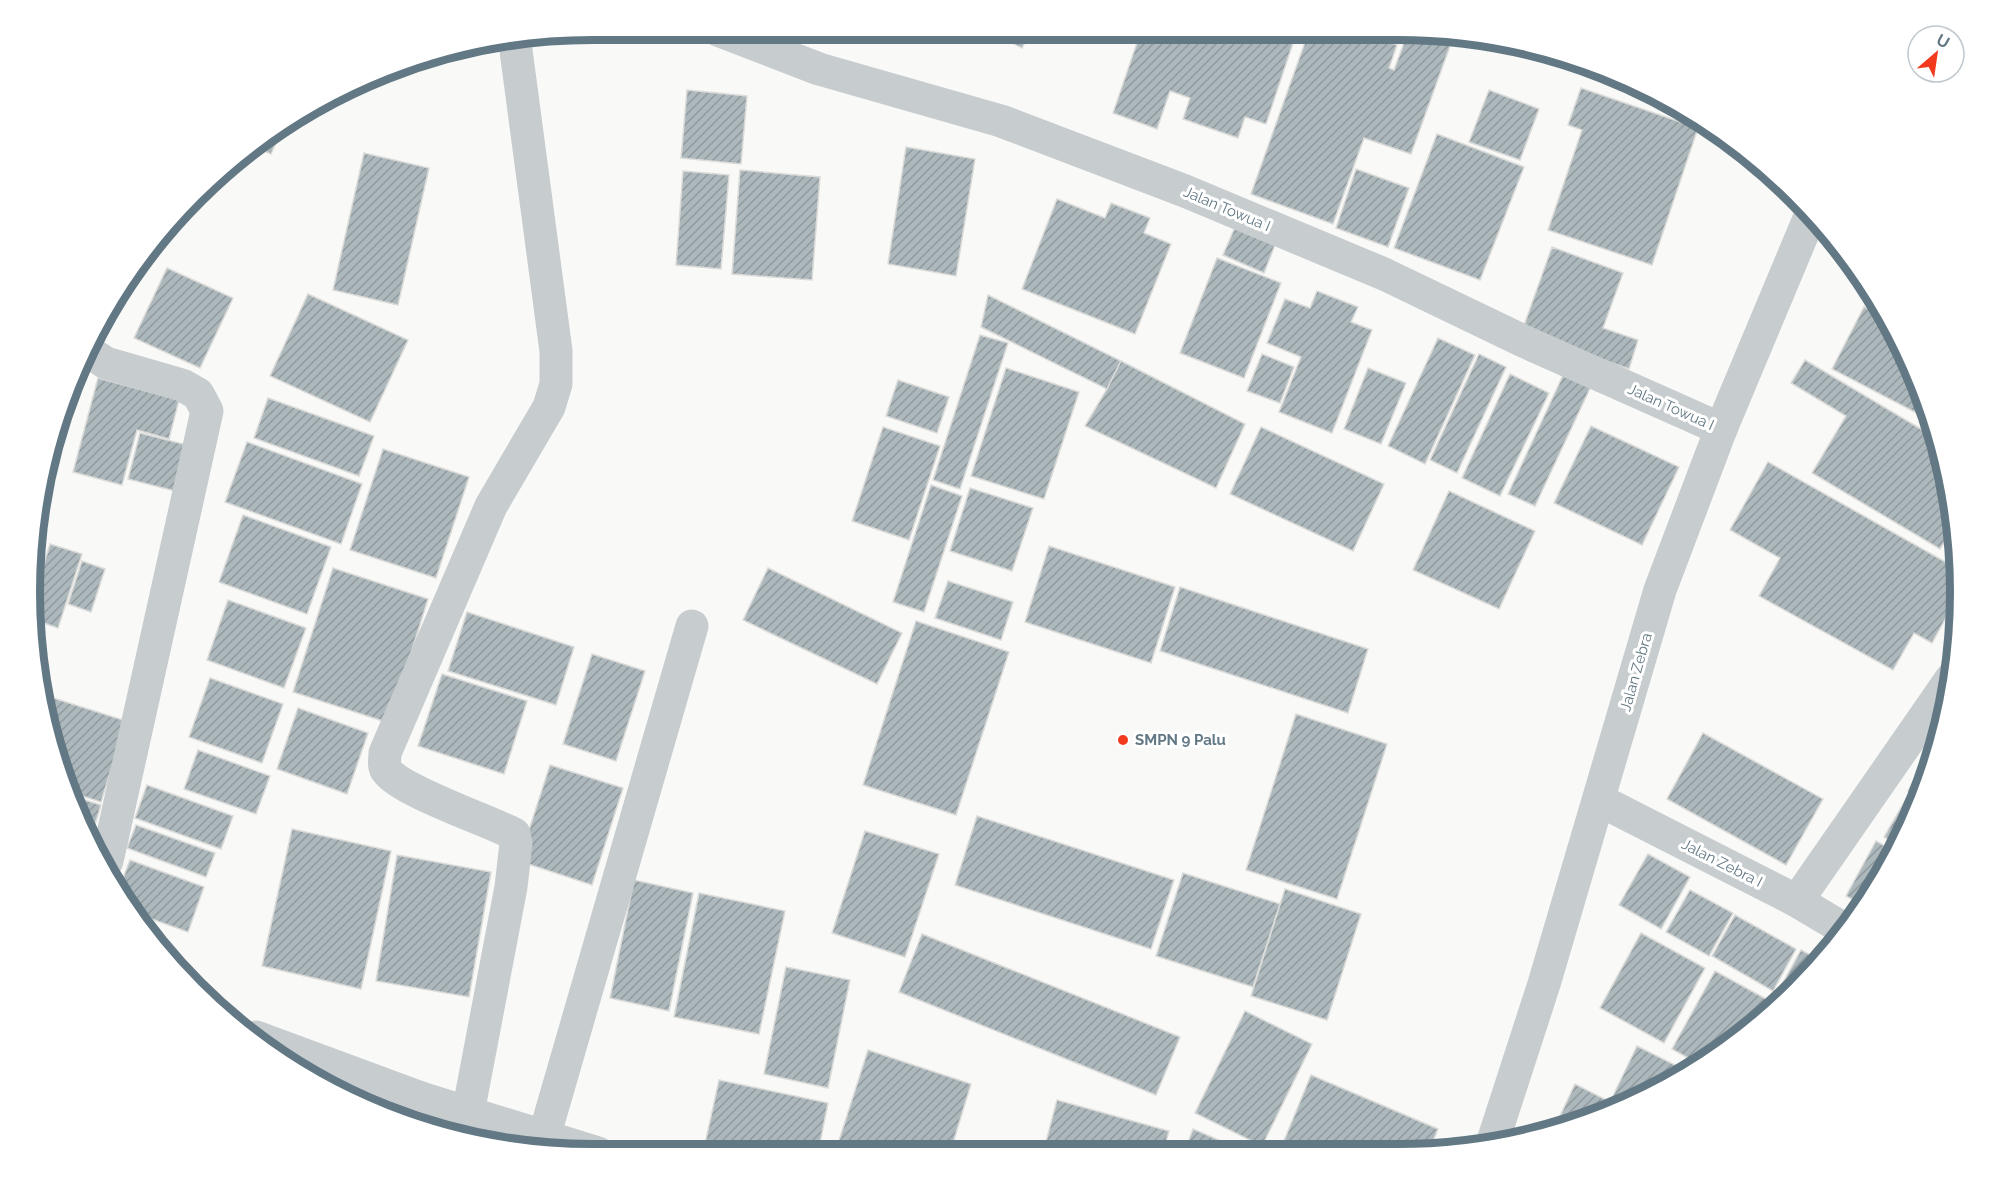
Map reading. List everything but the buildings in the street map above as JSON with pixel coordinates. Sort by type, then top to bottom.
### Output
[{"type":"street","name":"Jalan Towua I","points":[[744,40],[819,69],[1001,121],[1185,191],[1384,274],[1521,339],[1721,429]]},
{"type":"street","points":[[468,1113],[511,886],[516,843],[513,834],[492,823],[409,788],[387,772],[385,753],[491,506],[549,407],[556,384],[556,351],[515,46]]},
{"type":"street","name":"Jalan Zebra","points":[[1495,1135],[1544,984],[1660,590],[1721,429],[1808,222]]},
{"type":"street","points":[[94,355],[106,363],[182,385],[198,394],[207,411],[108,857]]},
{"type":"street","points":[[544,1137],[693,626]]},
{"type":"street","points":[[1797,901],[1940,695]]},
{"type":"street","name":"Jalan Zebra I","points":[[1599,800],[1797,901],[1838,925]]},
{"type":"street","points":[[285,1050],[415,1110],[468,1113],[562,1142]]},
{"type":"place","name":"SMPN 9 Palu","points":[[1123,740]]}]
